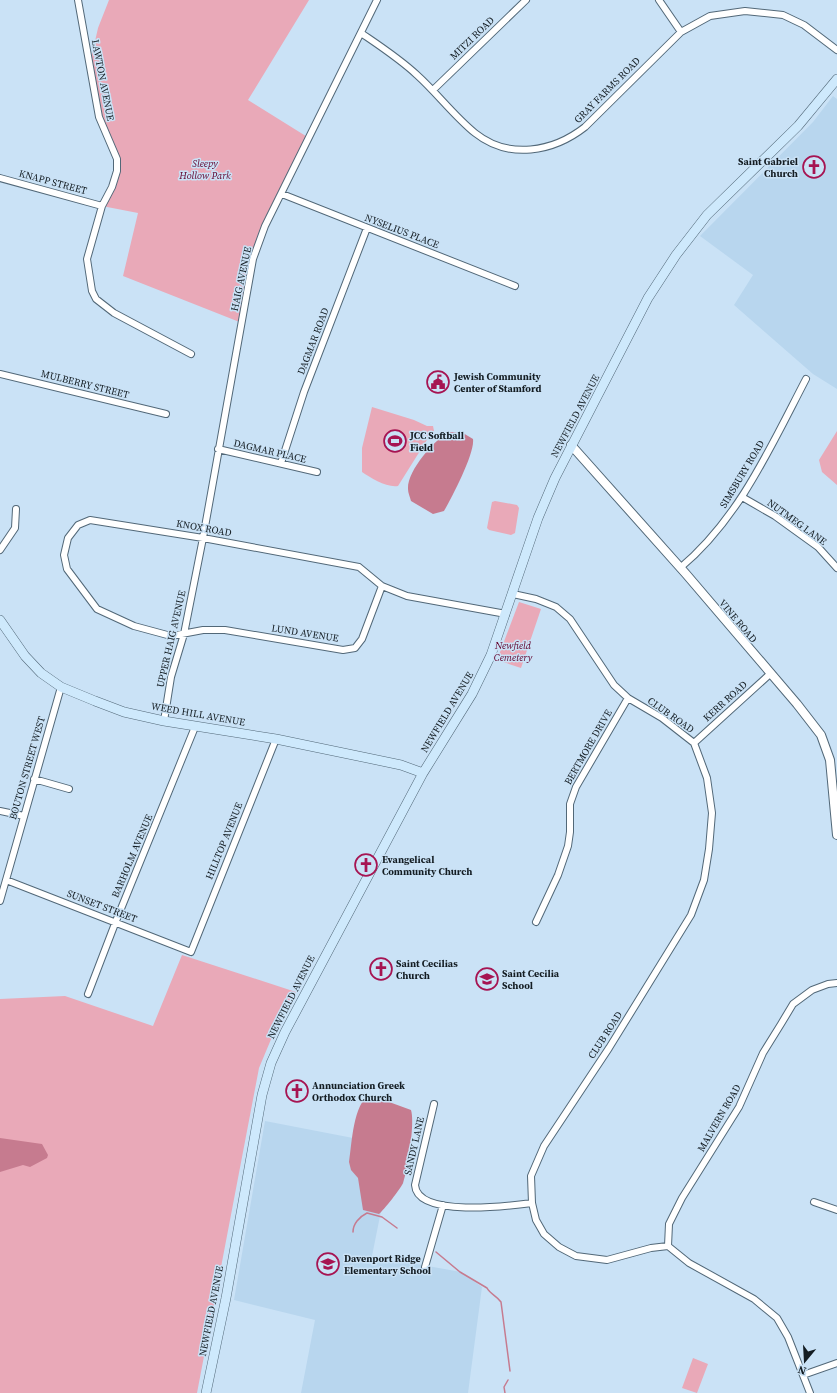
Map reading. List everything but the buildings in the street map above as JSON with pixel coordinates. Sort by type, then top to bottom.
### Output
[{"type":"main road","name":"NEWFIELD AVENUE","points":[[206,1393],[226,1298],[262,1095],[271,1063],[305,992],[423,773],[472,694],[491,655],[538,518],[572,444],[648,298],[676,255],[707,215],[798,126],[837,79]]},
{"type":"main road","name":"WEED HILL AVENUE","points":[[0,620],[25,656],[41,673],[61,687],[124,712],[164,721],[276,739],[401,764],[423,773]]},
{"type":"street","name":"LAWTON AVENUE","points":[[78,0],[99,117],[117,159],[117,171],[112,187],[102,206],[87,259],[92,291],[96,299],[130,323],[191,354]]},
{"type":"street","name":"HAIG AVENUE","points":[[203,538],[253,258],[265,226],[377,0]]},
{"type":"street","name":"MITZI ROAD","points":[[432,90],[526,0]]},
{"type":"street","points":[[659,0],[681,32]]},
{"type":"street","name":"GRAY FARMS ROAD","points":[[361,33],[403,62],[466,125],[487,141],[518,150],[546,148],[573,137],[681,32],[710,16],[745,11],[768,12],[782,15],[804,25],[837,50]]},
{"type":"street","name":"KNAPP STREET","points":[[0,178],[102,206]]},
{"type":"street","name":"NYSELIUS PLACE","points":[[282,194],[515,286]]},
{"type":"street","name":"DAGMAR ROAD","points":[[281,463],[304,392],[367,228]]},
{"type":"street","name":"MULBERRY STREET","points":[[0,374],[166,414]]},
{"type":"street","name":"SIMSBURY ROAD","points":[[680,568],[706,544],[742,497],[806,379]]},
{"type":"street","name":"VINE ROAD","points":[[572,444],[680,568],[821,735],[830,760],[835,784],[837,835]]},
{"type":"street","name":"DAGMAR PLACE","points":[[218,449],[317,472]]},
{"type":"street","name":"NUTMEG LANE","points":[[742,497],[775,516],[818,547],[837,568]]},
{"type":"street","points":[[0,550],[15,528],[16,509]]},
{"type":"street","name":"KNOX ROAD","points":[[184,634],[171,636],[134,626],[97,609],[67,569],[64,555],[68,538],[78,525],[90,520],[203,538],[359,568],[382,586],[407,596],[506,614]]},
{"type":"street","name":"UPPER HAIG AVENUE","points":[[164,721],[171,677],[184,634],[203,538]]},
{"type":"street","name":"LUND AVENUE","points":[[184,634],[202,630],[225,630],[343,650],[355,648],[362,639],[382,586]]},
{"type":"street","name":"CLUB ROAD","points":[[513,594],[536,599],[556,607],[570,619],[614,685],[628,698],[662,718],[694,743],[707,778],[712,813],[709,849],[704,880],[691,915],[657,972],[544,1146],[531,1176],[532,1203],[536,1220],[544,1234],[559,1247],[576,1256],[607,1260],[651,1248],[668,1246]]},
{"type":"street","name":"KERR ROAD","points":[[694,743],[770,674]]},
{"type":"street","name":"BOUTON STREET WEST","points":[[0,901],[61,687]]},
{"type":"street","name":"BERTMORE DRIVE","points":[[536,922],[558,875],[568,846],[570,832],[570,804],[576,787],[628,698]]},
{"type":"street","name":"BARHOLM AVENUE","points":[[88,994],[195,726]]},
{"type":"street","name":"HILLTOP AVENUE","points":[[191,952],[276,739]]},
{"type":"street","points":[[34,779],[69,789]]},
{"type":"street","points":[[0,811],[24,816]]},
{"type":"street","name":"SUNSET STREET","points":[[6,880],[116,921],[191,952]]},
{"type":"street","name":"MALVERN ROAD","points":[[668,1246],[669,1224],[682,1198],[739,1107],[763,1053],[793,1004],[812,990],[837,983]]},
{"type":"street","name":"SANDY LANE","points":[[434,1104],[415,1185],[418,1196],[425,1200],[443,1205],[480,1208],[532,1203]]},
{"type":"street","points":[[814,1202],[837,1210]]},
{"type":"street","points":[[425,1268],[443,1205]]},
{"type":"street","points":[[668,1246],[689,1263],[754,1299],[766,1307],[777,1318],[788,1337],[810,1393]]},
{"type":"street","points":[[803,1375],[837,1363]]},
{"type":"shaded area","points":[[833,96],[837,99],[837,389],[813,374],[734,305],[753,275],[700,236],[813,122]]},
{"type":"shaded area","points":[[449,432],[463,433],[473,439],[473,446],[467,464],[444,511],[433,514],[411,501],[408,490],[409,482],[422,457],[436,442]]},
{"type":"shaded area","points":[[370,1095],[411,1110],[412,1116],[410,1146],[403,1183],[379,1214],[363,1210],[358,1178],[351,1170],[349,1162],[352,1135],[357,1115],[364,1099]]},
{"type":"shaded area","name":"Davenport Ridge Elementary School","points":[[265,1121],[410,1149],[403,1184],[387,1181],[372,1256],[461,1272],[482,1287],[468,1393],[301,1393],[315,1320],[234,1300]]},
{"type":"shaded area","points":[[0,1138],[42,1144],[48,1155],[47,1158],[30,1167],[23,1165],[0,1172]]},
{"type":"green space","name":"Sleepy Hollow Park","points":[[109,0],[309,0],[248,100],[309,138],[258,245],[242,323],[123,276],[138,213],[102,206],[107,196],[117,159],[102,127],[89,68],[98,28]]},
{"type":"green space","name":"JCC Softball Field","points":[[372,407],[414,420],[427,426],[433,426],[434,431],[398,486],[389,486],[374,480],[362,472],[362,448]]},
{"type":"green space","points":[[837,431],[837,485],[822,472],[819,460]]},
{"type":"green space","points":[[495,501],[517,505],[519,508],[515,533],[511,535],[489,530],[487,528],[492,502]]},
{"type":"green space","name":"Newfield Cemetery","points":[[519,602],[541,609],[521,668],[497,660]]},
{"type":"green space","points":[[182,955],[296,992],[277,1025],[259,1068],[197,1393],[0,1393],[0,999],[65,996],[153,1026]]},
{"type":"green space","points":[[693,1358],[708,1364],[697,1393],[682,1388]]},
{"type":"waterway","points":[[353,1232],[357,1221],[367,1213],[382,1217],[397,1228]]},
{"type":"waterway","points":[[436,1252],[460,1272],[487,1288],[501,1302],[510,1371]]},
{"type":"waterway","points":[[505,1393],[504,1387],[508,1380]]},
{"type":"place","name":"Saint Gabriel Church","points":[[814,167]]},
{"type":"place","name":"Jewish Community Center of Stamford","points":[[438,382]]},
{"type":"place","name":"JCC Softball Field","points":[[395,441]]},
{"type":"place","name":"Evangelical Community Church","points":[[366,865]]},
{"type":"place","name":"Saint Cecilias Church","points":[[381,969]]},
{"type":"place","name":"Saint Cecilia School","points":[[487,979]]},
{"type":"place","name":"Annunciation Greek Orthodox Church","points":[[297,1091]]},
{"type":"place","name":"Davenport Ridge Elementary School","points":[[328,1264]]}]
